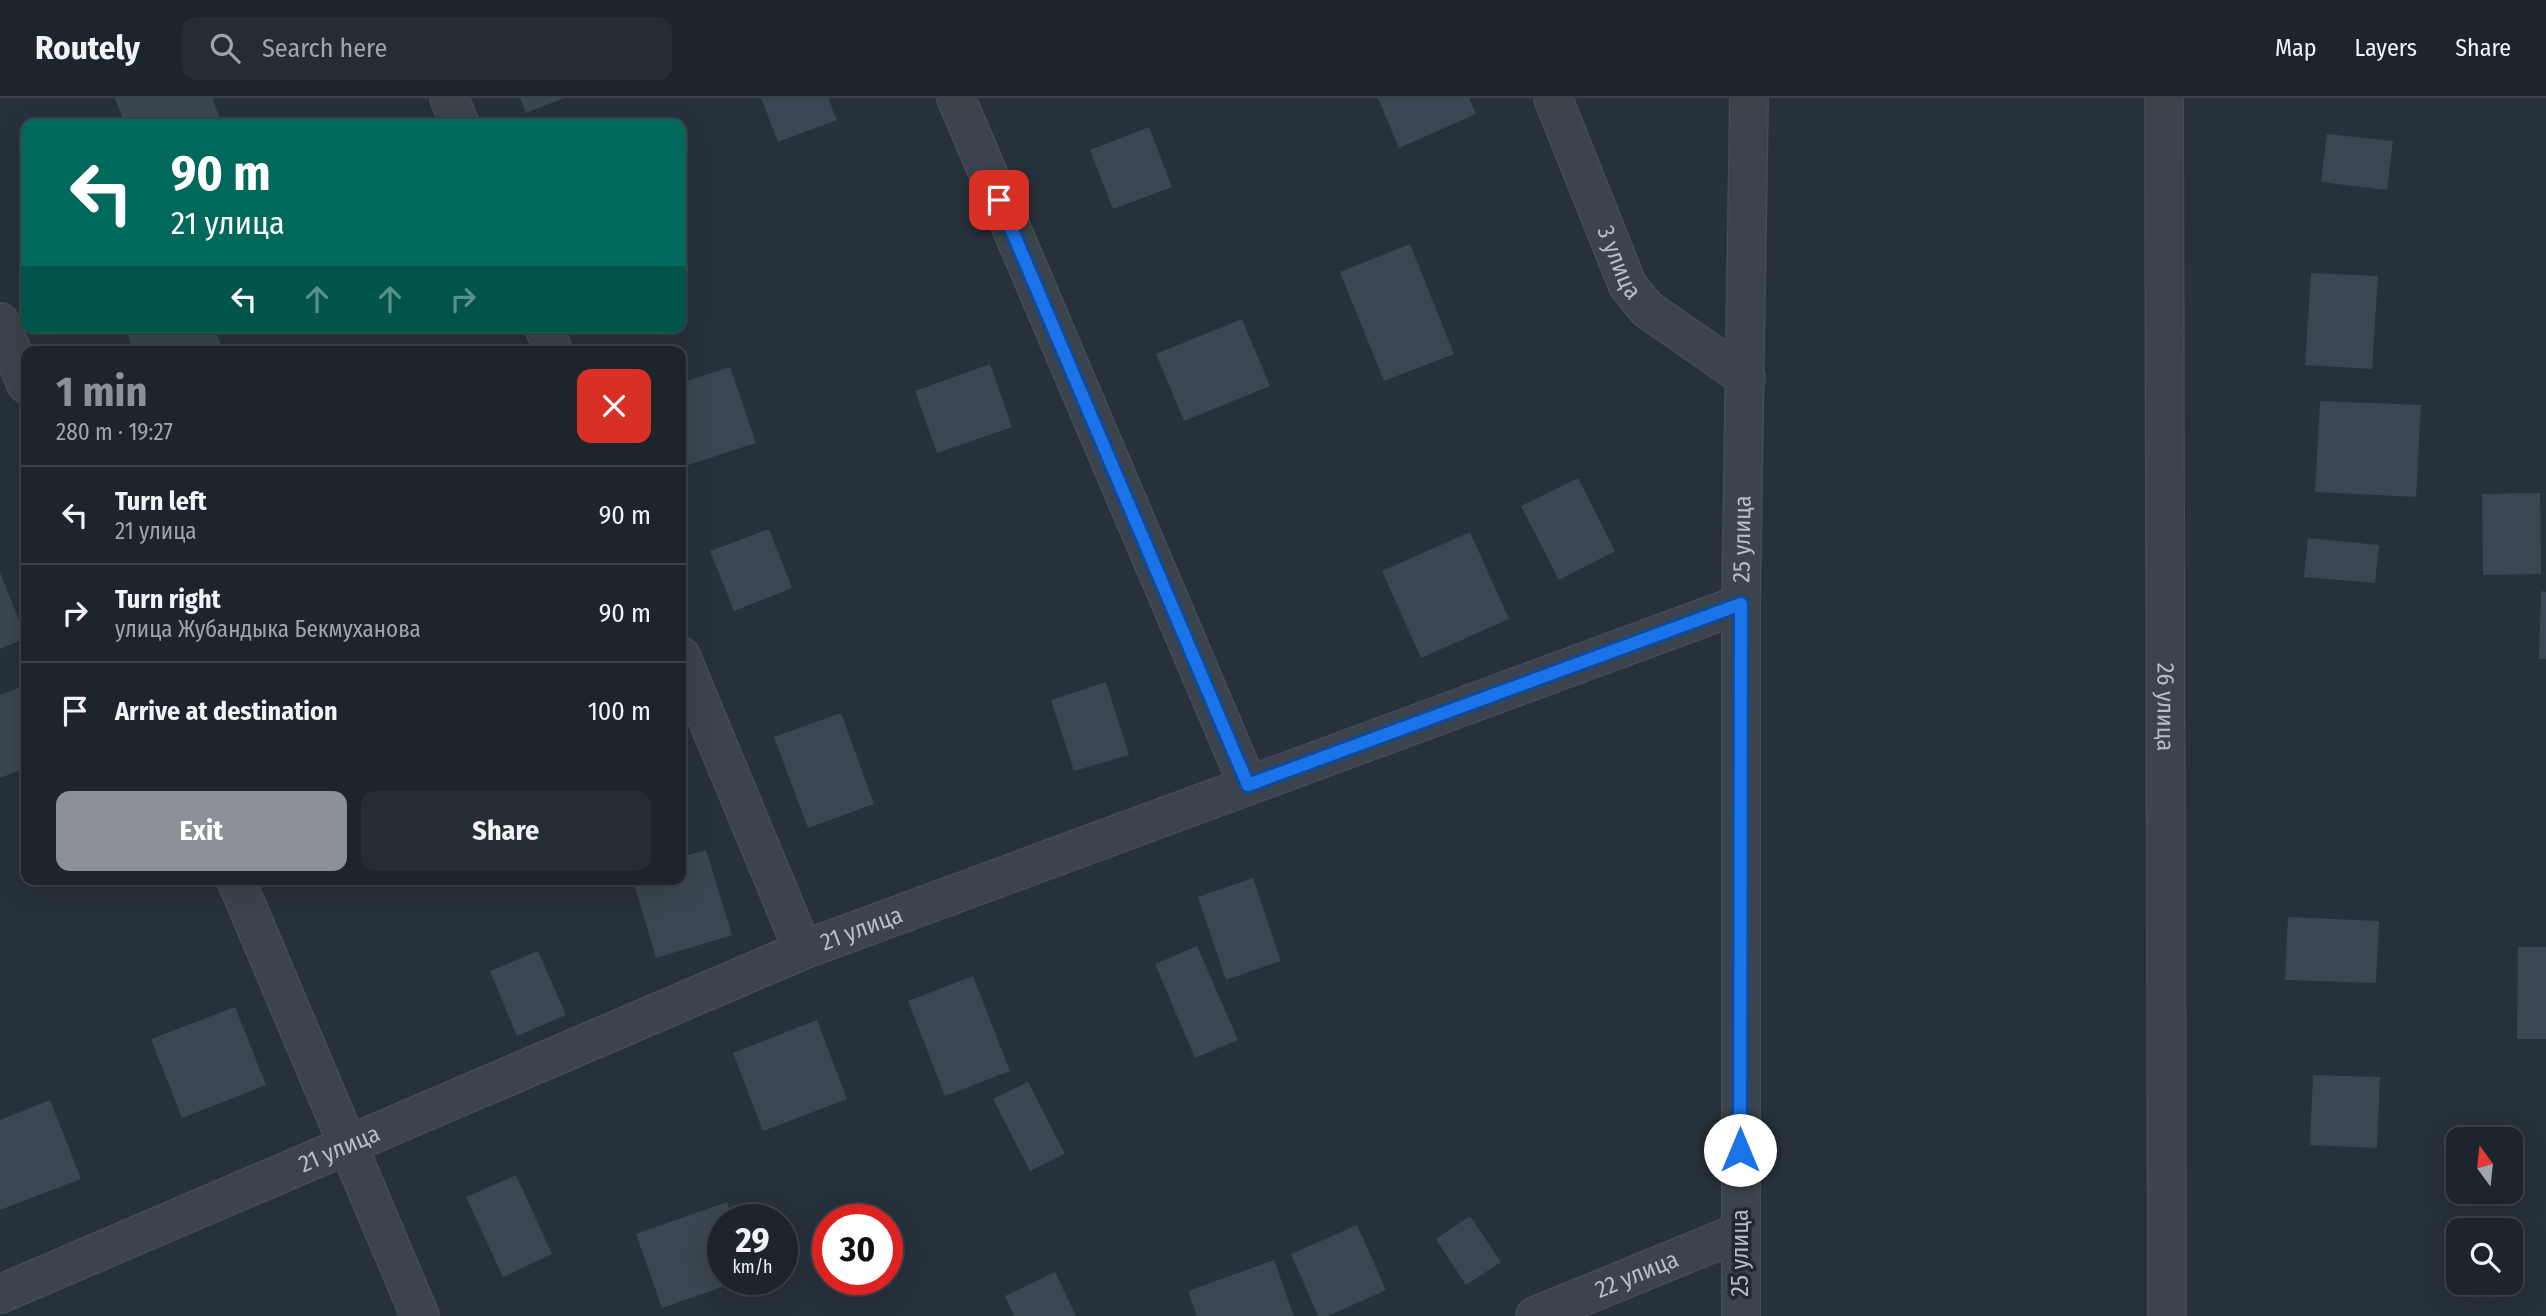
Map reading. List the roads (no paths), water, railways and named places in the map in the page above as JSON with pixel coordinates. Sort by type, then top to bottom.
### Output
[{"type":"street","points":[[449,98],[458,119]]},
{"type":"street","points":[[956,98],[1248,785]]},
{"type":"street","name":"3 улица","points":[[1553,98],[1628,286],[1647,309],[1746,378]]},
{"type":"street","name":"25 улица","points":[[1741,1316],[1741,604],[1749,98]]},
{"type":"street","name":"26 улица","points":[[2164,98],[2167,1316]]},
{"type":"street","points":[[0,322],[21,372]]},
{"type":"street","name":"21 улица","points":[[0,1294],[803,950],[1741,604]]},
{"type":"street","points":[[686,668],[803,950]]},
{"type":"street","points":[[238,885],[421,1316]]},
{"type":"street","name":"22 улица","points":[[1535,1316],[1740,1232]]}]
